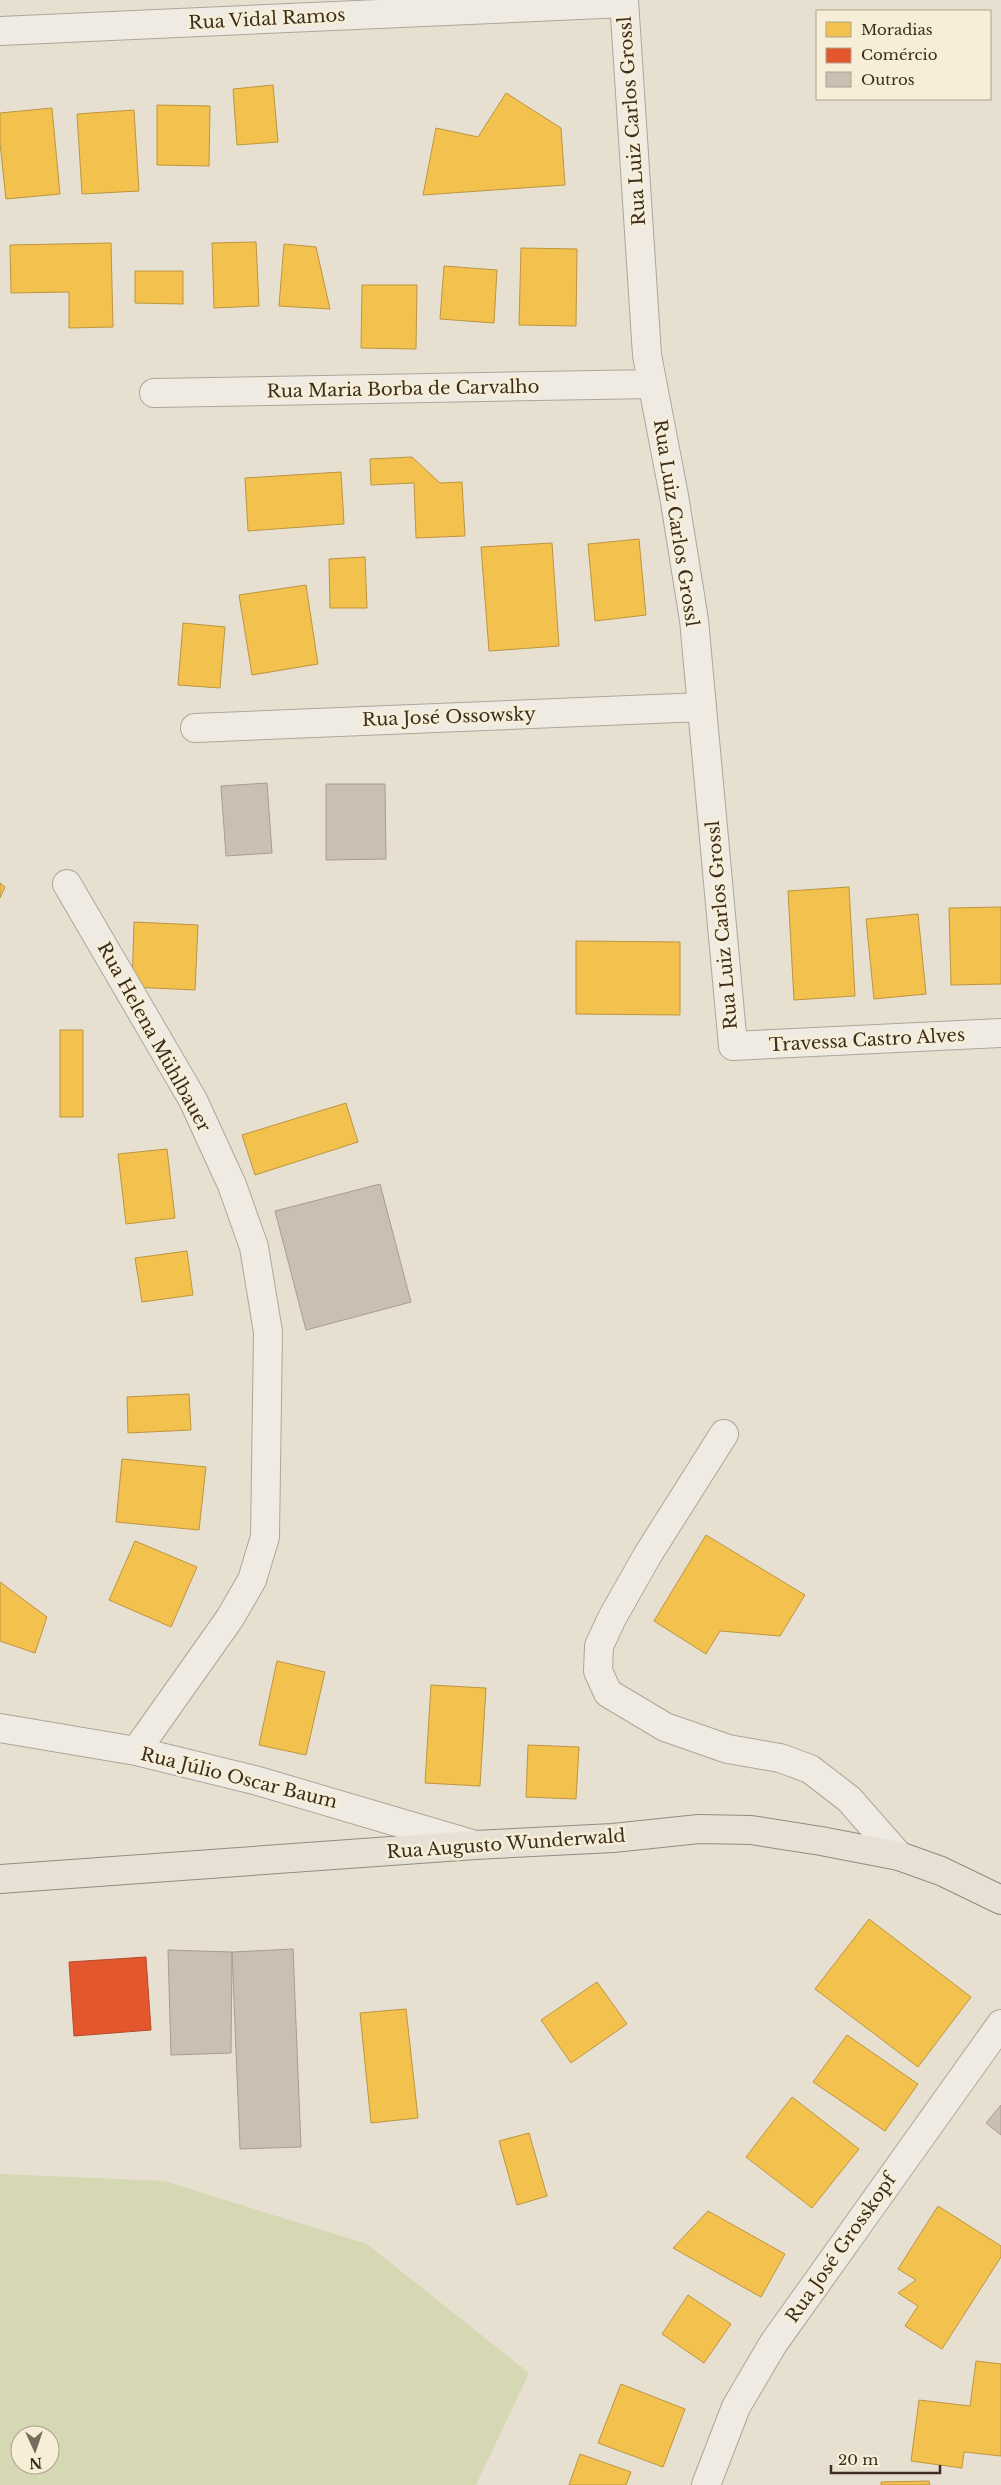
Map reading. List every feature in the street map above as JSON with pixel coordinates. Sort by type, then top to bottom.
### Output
[{"type":"main road","name":"Rua Augusto Wunderwald","points":[[0,1879],[475,1845],[614,1838],[700,1829],[743,1830],[822,1841],[899,1856],[941,1871],[1001,1900]]},
{"type":"street","name":"Rua Vidal Ramos","points":[[0,31],[624,1]]},
{"type":"street","name":"Rua Luiz Carlos Grossl","points":[[624,1],[645,328],[652,384],[686,561],[702,706],[733,1046]]},
{"type":"street","name":"Rua Maria Borba de Carvalho","points":[[154,393],[652,384]]},
{"type":"street","name":"Rua José Ossowsky","points":[[195,728],[702,706]]},
{"type":"street","name":"Rua Helena Mühlbauer","points":[[67,884],[193,1100],[232,1186],[254,1247],[268,1332],[265,1537],[252,1580],[230,1618],[136,1751]]},
{"type":"street","name":"Travessa Castro Alves","points":[[733,1046],[1001,1034]]},
{"type":"street","points":[[724,1434],[647,1556],[612,1618],[599,1646],[598,1671],[608,1694],[665,1727],[728,1749],[780,1758],[810,1769],[849,1799],[899,1856]]},
{"type":"street","name":"Rua Júlio Oscar Baum","points":[[0,1728],[136,1751],[258,1781],[475,1845]]},
{"type":"street","name":"Rua José Grosskopf","points":[[706,2485],[736,2407],[774,2344],[1001,2024]]},
{"type":"green space","points":[[0,2174],[164,2181],[367,2244],[529,2373],[476,2485],[0,2485]]},
{"type":"building: Moradias","points":[[273,85],[278,142],[237,145],[233,89]]},
{"type":"building: Moradias","points":[[506,93],[561,128],[565,185],[423,195],[436,128],[478,137]]},
{"type":"building: Moradias","points":[[157,105],[210,106],[209,166],[157,165]]},
{"type":"building: Moradias","points":[[52,108],[60,194],[6,199],[0,143],[0,113]]},
{"type":"building: Moradias","points":[[134,110],[139,191],[82,194],[77,114]]},
{"type":"building: Moradias","points":[[256,242],[259,306],[214,308],[212,243]]},
{"type":"building: Moradias","points":[[111,243],[113,327],[69,328],[69,292],[11,293],[10,245]]},
{"type":"building: Moradias","points":[[284,244],[316,247],[330,309],[279,306]]},
{"type":"building: Moradias","points":[[521,248],[577,249],[576,326],[519,325]]},
{"type":"building: Moradias","points":[[444,266],[497,270],[494,323],[440,319]]},
{"type":"building: Moradias","points":[[135,271],[183,271],[183,304],[135,303]]},
{"type":"building: Moradias","points":[[362,285],[417,285],[416,349],[361,348]]},
{"type":"building: Moradias","points":[[412,457],[440,483],[462,482],[465,536],[416,538],[414,483],[371,485],[370,459]]},
{"type":"building: Moradias","points":[[341,472],[344,524],[248,531],[245,478]]},
{"type":"building: Moradias","points":[[639,539],[646,615],[595,621],[588,544]]},
{"type":"building: Moradias","points":[[552,543],[559,646],[489,651],[481,547]]},
{"type":"building: Moradias","points":[[365,557],[367,608],[330,608],[329,559]]},
{"type":"building: Moradias","points":[[306,585],[318,664],[252,675],[239,595]]},
{"type":"building: Moradias","points":[[183,623],[225,627],[220,688],[178,685]]},
{"type":"building: Moradias","points":[[0,883],[5,887],[0,898]]},
{"type":"building: Moradias","points":[[849,887],[855,996],[794,1000],[788,891]]},
{"type":"building: Moradias","points":[[1001,907],[1001,984],[951,985],[949,908]]},
{"type":"building: Moradias","points":[[918,914],[926,994],[874,999],[866,919]]},
{"type":"building: Moradias","points":[[134,922],[198,925],[195,990],[132,987]]},
{"type":"building: Moradias","points":[[576,941],[680,942],[680,1015],[576,1014]]},
{"type":"building: Moradias","points":[[60,1030],[83,1030],[83,1117],[60,1117]]},
{"type":"building: Moradias","points":[[346,1103],[358,1142],[255,1175],[242,1135]]},
{"type":"building: Moradias","points":[[167,1149],[175,1218],[126,1224],[118,1154]]},
{"type":"building: Moradias","points":[[187,1251],[193,1295],[142,1302],[135,1258]]},
{"type":"building: Moradias","points":[[189,1394],[191,1430],[128,1433],[127,1397]]},
{"type":"building: Moradias","points":[[122,1459],[206,1467],[199,1530],[116,1522]]},
{"type":"building: Moradias","points":[[706,1535],[805,1595],[780,1636],[720,1631],[706,1654],[654,1621]]},
{"type":"building: Moradias","points":[[135,1541],[197,1567],[171,1627],[109,1600]]},
{"type":"building: Moradias","points":[[0,1582],[47,1617],[35,1653],[0,1641]]},
{"type":"building: Moradias","points":[[277,1661],[325,1672],[306,1755],[259,1745]]},
{"type":"building: Moradias","points":[[431,1685],[486,1688],[480,1786],[425,1783]]},
{"type":"building: Moradias","points":[[528,1745],[579,1747],[576,1799],[526,1797]]},
{"type":"building: Moradias","points":[[869,1919],[971,1997],[918,2067],[815,1989]]},
{"type":"building: Moradias","points":[[597,1982],[627,2024],[571,2063],[541,2020]]},
{"type":"building: Moradias","points":[[406,2009],[418,2118],[371,2123],[360,2013]]},
{"type":"building: Moradias","points":[[847,2035],[918,2084],[885,2131],[813,2082]]},
{"type":"building: Moradias","points":[[792,2097],[859,2149],[812,2208],[746,2157]]},
{"type":"building: Moradias","points":[[529,2133],[547,2196],[517,2205],[499,2141]]},
{"type":"building: Moradias","points":[[938,2206],[1001,2246],[1001,2257],[942,2349],[905,2326],[918,2306],[898,2293],[916,2280],[898,2269]]},
{"type":"building: Moradias","points":[[708,2211],[785,2254],[761,2297],[673,2248]]},
{"type":"building: Moradias","points":[[688,2295],[731,2324],[704,2363],[662,2334]]},
{"type":"building: Moradias","points":[[976,2361],[1001,2364],[1001,2456],[964,2452],[962,2468],[911,2461],[919,2400],[970,2406]]},
{"type":"building: Moradias","points":[[621,2384],[685,2409],[663,2467],[598,2443]]},
{"type":"building: Moradias","points":[[580,2454],[631,2472],[626,2485],[569,2485]]},
{"type":"building: Moradias","points":[[929,2481],[930,2485],[881,2485],[881,2482]]},
{"type":"building: Comércio","points":[[146,1957],[151,2030],[74,2036],[69,1962]]},
{"type":"building: Outros","points":[[267,783],[272,853],[226,856],[221,786]]},
{"type":"building: Outros","points":[[326,784],[385,784],[386,859],[326,860]]},
{"type":"building: Outros","points":[[380,1184],[411,1302],[306,1330],[275,1211]]},
{"type":"building: Outros","points":[[293,1949],[301,2147],[240,2149],[232,1952]]},
{"type":"building: Outros","points":[[168,1950],[232,1952],[231,2053],[171,2055]]},
{"type":"building: Outros","points":[[1001,2105],[1001,2135],[986,2123]]}]
